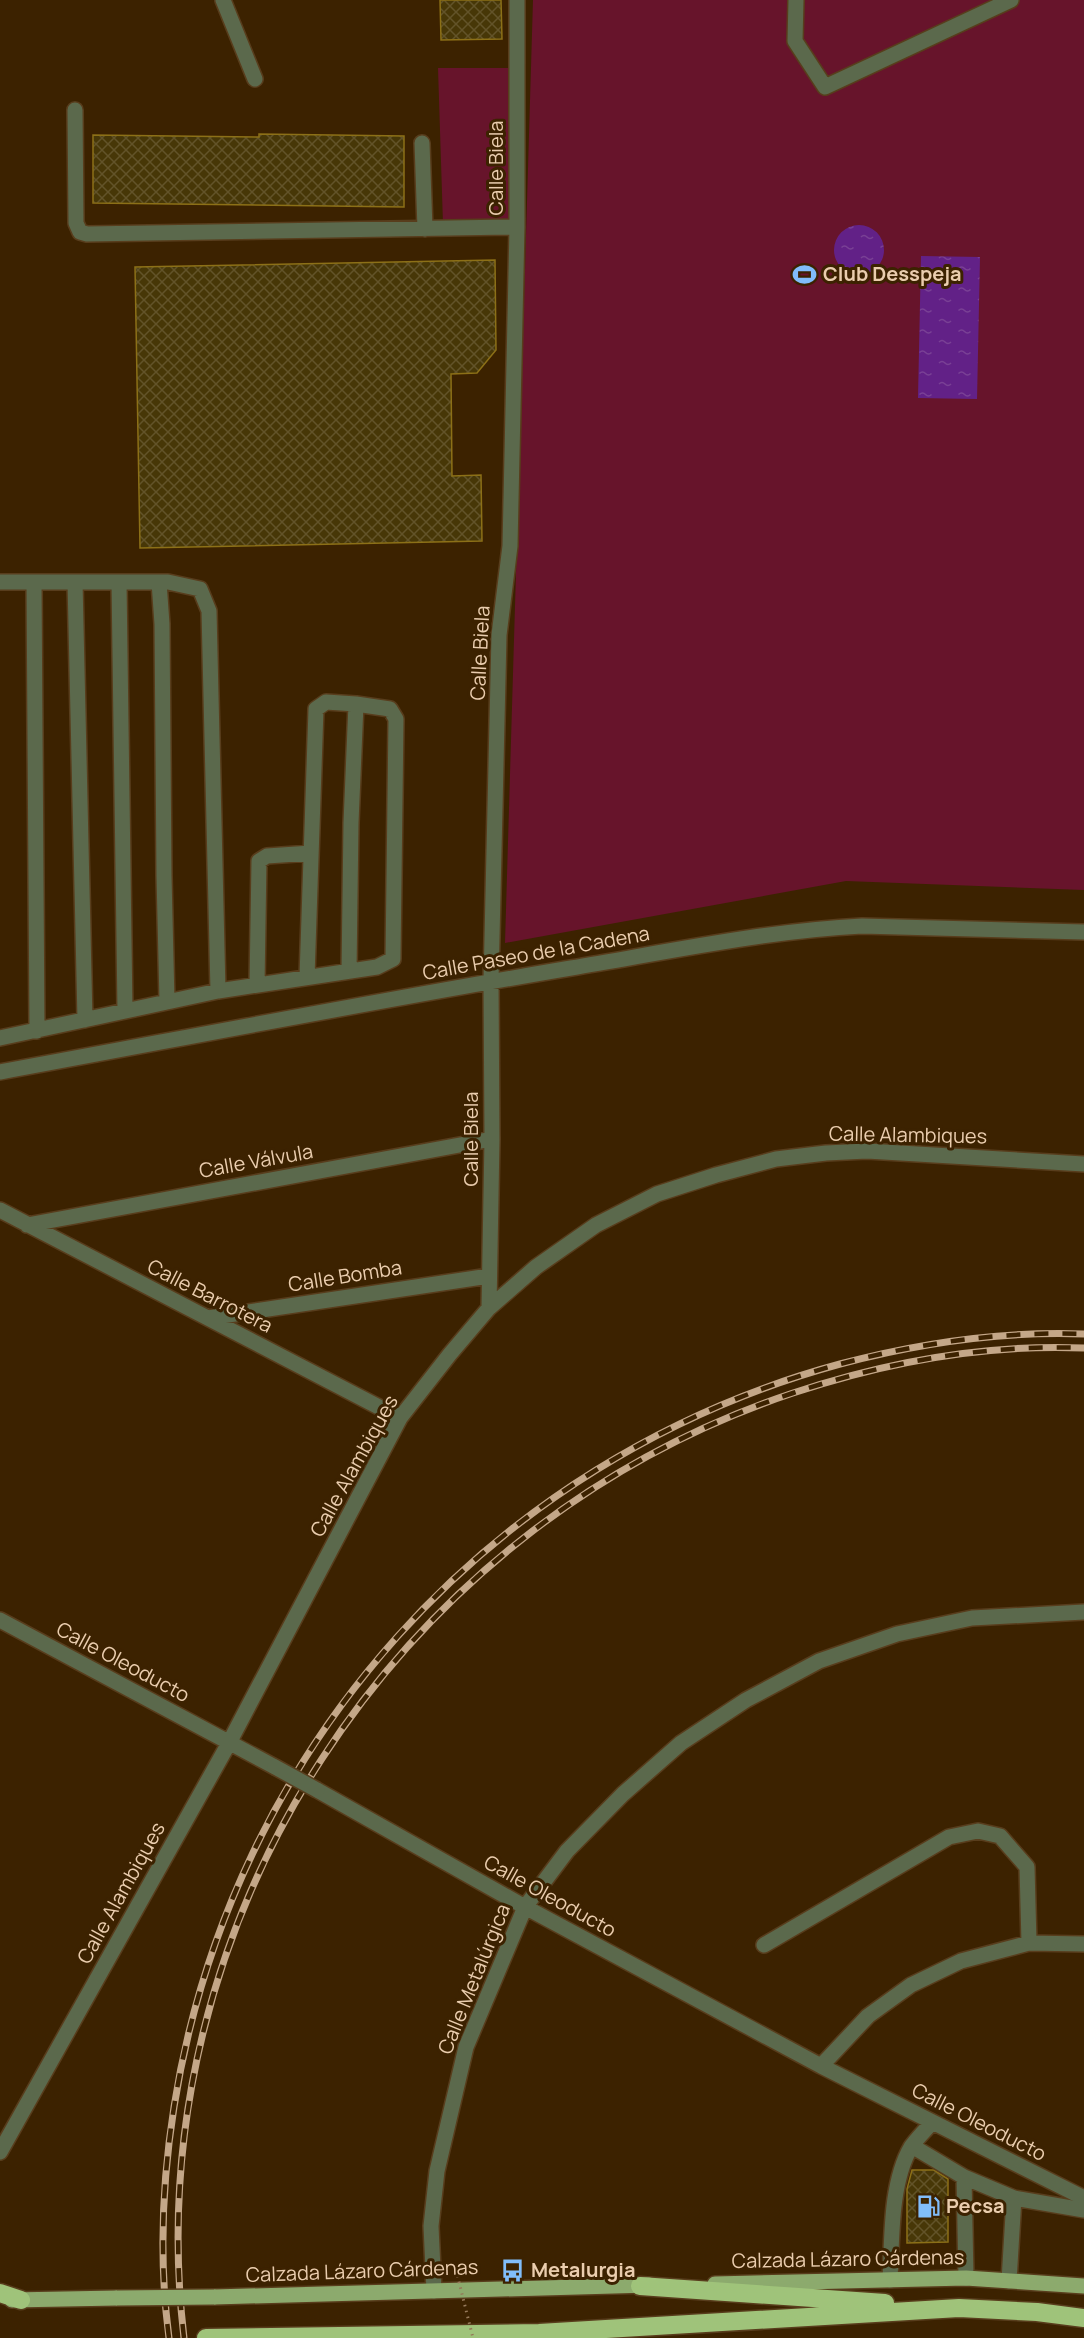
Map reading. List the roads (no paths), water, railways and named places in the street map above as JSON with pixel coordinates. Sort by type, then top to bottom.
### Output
[{"type":"highway","points":[[640,2286],[1037,2312],[1084,2318]]},
{"type":"highway","points":[[0,2293],[21,2300]]},
{"type":"highway","points":[[206,2338],[539,2333],[959,2308]]},
{"type":"main road","name":"Calzada Lázaro Cárdenas","points":[[0,2301],[966,2278],[1084,2286]]},
{"type":"street","points":[[223,0],[255,79]]},
{"type":"street","name":"Calle Biela","points":[[489,1308],[492,1139],[491,981],[499,635],[510,546],[517,227],[517,0]]},
{"type":"street","points":[[796,0],[795,41],[825,87],[1005,3]]},
{"type":"street","points":[[75,110],[75,222],[80,232],[87,234],[517,227]]},
{"type":"street","points":[[422,143],[425,229]]},
{"type":"street","points":[[0,582],[168,582],[200,590],[209,611],[218,991]]},
{"type":"street","points":[[34,582],[37,1031]]},
{"type":"street","points":[[75,582],[85,1020]]},
{"type":"street","points":[[119,582],[125,1011]]},
{"type":"street","points":[[159,582],[162,624],[167,1002]]},
{"type":"street","points":[[0,1038],[218,991],[377,967],[393,959],[396,719],[390,710],[326,702],[316,709],[307,977]]},
{"type":"street","points":[[349,971],[351,823],[356,704]]},
{"type":"street","points":[[257,985],[259,861],[267,856],[311,853]]},
{"type":"street","name":"Calle Paseo de la Cadena","points":[[0,1072],[491,981],[735,940],[827,928],[862,926],[1084,932]]},
{"type":"street","name":"Calle Válvula","points":[[27,1225],[492,1139]]},
{"type":"street","name":"Calle Alambiques","points":[[0,2152],[229,1743],[400,1418],[450,1353],[489,1308],[536,1267],[596,1225],[657,1194],[776,1159],[867,1151],[1084,1164]]},
{"type":"street","name":"Calle Barrotera","points":[[0,1210],[400,1418]]},
{"type":"street","name":"Calle Bomba","points":[[208,1318],[489,1276]]},
{"type":"street","name":"Calle Metalúrgica","points":[[434,2291],[431,2226],[437,2170],[466,2047],[525,1907],[567,1851],[623,1794],[681,1743],[746,1700],[819,1661],[897,1634],[972,1618],[1059,1611],[1084,1612]]},
{"type":"street","name":"Calle Oleoducto","points":[[0,1620],[275,1767],[525,1907],[820,2066],[1084,2198]]},
{"type":"street","points":[[764,1945],[949,1837],[978,1831],[1000,1836],[1027,1867],[1029,1943]]},
{"type":"street","points":[[820,2066],[868,2016],[911,1985],[961,1961],[1029,1943],[1084,1944]]},
{"type":"street","points":[[890,2280],[893,2219],[901,2169],[912,2146],[932,2122]]},
{"type":"street","points":[[912,2146],[964,2176],[1014,2198],[1084,2210]]},
{"type":"street","points":[[964,2176],[966,2278]]},
{"type":"street","points":[[1009,2281],[1014,2198]]},
{"type":"water","points":[[854,225],[864,225],[877,232],[884,245],[884,255],[877,268],[864,275],[854,275],[845,271],[838,264],[834,255],[834,245],[838,236],[845,229]]},
{"type":"water","points":[[921,256],[980,257],[977,399],[918,398]]},
{"type":"railway","points":[[169,2338],[163,2252],[167,2164],[174,2107],[204,1976],[252,1854],[317,1740],[397,1637],[490,1547],[596,1470],[713,1409],[840,1364],[900,1350],[930,1344],[1022,1334],[1084,1334]]},
{"type":"railway","points":[[184,2338],[180,2183],[203,2033],[251,1891],[322,1759],[414,1640],[524,1537],[651,1454],[793,1393],[864,1372],[973,1352],[1084,1348]]},
{"type":"place","name":"Club Desspeja","points":[[805,274]]},
{"type":"place","name":"Pecsa","points":[[928,2206]]},
{"type":"place","name":"Metalurgia","points":[[513,2270]]}]
